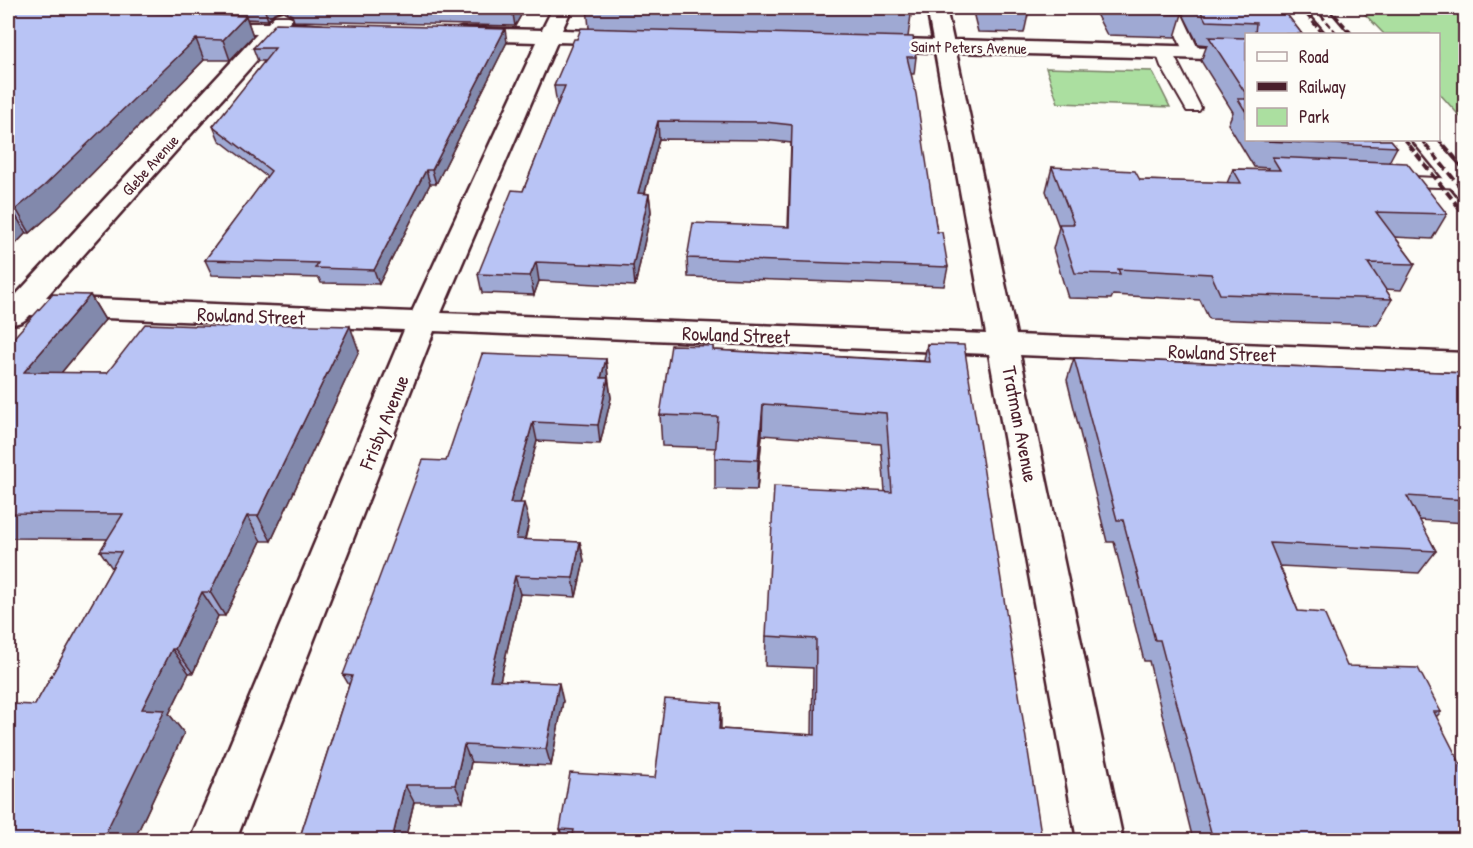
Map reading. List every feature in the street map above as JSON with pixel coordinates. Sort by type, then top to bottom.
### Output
[{"type":"street","name":"Glebe Avenue","points":[[12,311],[292,8]]},
{"type":"street","name":"Tratman Avenue","points":[[937,8],[1100,840]]},
{"type":"street","points":[[1316,8],[1337,33]]},
{"type":"street","points":[[440,33],[555,22],[646,38]]},
{"type":"street","name":"Frisby Avenue","points":[[213,840],[422,323],[555,22]]},
{"type":"street","points":[[179,26],[336,30]]},
{"type":"street","name":"Saint Peters Avenue","points":[[846,44],[1245,54]]},
{"type":"street","points":[[1425,141],[1463,187]]},
{"type":"street","name":"Rowland Street","points":[[12,311],[422,323],[1466,363]]},
{"type":"lane","points":[[1172,8],[1192,53]]},
{"type":"lane","points":[[1164,52],[1169,66],[1193,108]]},
{"type":"lane","points":[[1370,180],[1463,187]]},
{"type":"green space","points":[[1359,8],[1465,8],[1465,122],[1440,94],[1440,33],[1383,33]]},
{"type":"green space","points":[[1046,68],[1152,71],[1170,107],[1058,103]]},
{"type":"building","points":[[692,8],[910,8],[911,13]]},
{"type":"building","points":[[1028,8],[1029,10],[982,9]]},
{"type":"building","points":[[1111,8],[1180,8],[1182,14],[1113,12]]},
{"type":"building","points":[[1199,8],[1282,8],[1301,33],[1255,33],[1256,23],[1206,21]]},
{"type":"building","points":[[8,9],[246,16],[223,40],[196,39],[44,186],[8,214]]},
{"type":"building","points":[[276,23],[505,29],[432,170],[426,170],[374,270],[315,268],[318,263],[205,260],[271,171],[213,126],[275,48],[253,48]]},
{"type":"building","points":[[581,28],[913,37],[916,57],[907,57],[916,94],[937,232],[942,232],[948,267],[687,258],[693,223],[789,227],[792,125],[765,122],[658,121],[638,193],[649,194],[633,266],[536,262],[530,276],[478,274],[512,190],[523,191],[565,86],[554,86]]},
{"type":"building","points":[[1209,37],[1245,38],[1245,92]]},
{"type":"building","points":[[1238,99],[1245,99],[1245,110]]},
{"type":"building","points":[[1264,141],[1392,141],[1397,147]]},
{"type":"building","points":[[1272,157],[1407,163],[1447,214],[1376,212],[1415,264],[1368,263],[1392,299],[1220,294],[1211,274],[1118,269],[1120,274],[1075,273],[1059,224],[1074,224],[1052,167],[1135,171],[1140,180],[1241,183],[1233,169],[1280,170]]},
{"type":"building","points":[[53,294],[90,295],[24,372],[107,373],[145,324],[229,327],[232,323],[350,326],[258,516],[247,516],[210,592],[202,592],[175,649],[172,649],[142,709],[165,710],[104,836],[67,833],[63,840],[8,840],[8,709],[11,704],[35,705],[121,552],[100,551],[123,514],[8,513],[8,344]]},
{"type":"building","points":[[927,344],[964,345],[1042,840],[740,840],[678,837],[677,840],[572,840],[574,830],[560,829],[570,773],[655,778],[665,699],[721,703],[719,729],[815,735],[816,639],[766,636],[774,486],[892,492],[886,413],[763,404],[758,460],[715,458],[718,417],[660,415],[671,345],[713,346],[713,350],[930,362]]},
{"type":"building","points":[[482,354],[606,359],[601,378],[608,378],[598,425],[533,422],[510,503],[524,503],[516,539],[580,542],[573,578],[515,576],[490,680],[559,683],[546,749],[464,745],[455,785],[405,785],[392,840],[299,840],[352,676],[343,675],[423,460],[446,461]]},
{"type":"building","points":[[1074,358],[1466,373],[1466,500],[1407,496],[1436,551],[1270,543],[1298,611],[1324,613],[1347,666],[1418,668],[1441,712],[1434,712],[1466,775],[1466,840],[1213,840],[1160,640],[1155,640],[1123,520],[1117,520]]},
{"type":"railway","points":[[1301,8],[1322,33]]},
{"type":"railway","points":[[1315,8],[1336,33]]},
{"type":"railway","points":[[1329,8],[1351,33]]},
{"type":"railway","points":[[1406,141],[1411,147]]},
{"type":"railway","points":[[1423,141],[1428,147]]},
{"type":"railway","points":[[1440,141],[1445,147]]},
{"type":"railway","points":[[1409,145],[1466,216]]},
{"type":"railway","points":[[1426,145],[1466,194]]},
{"type":"railway","points":[[1444,145],[1466,171]]}]
